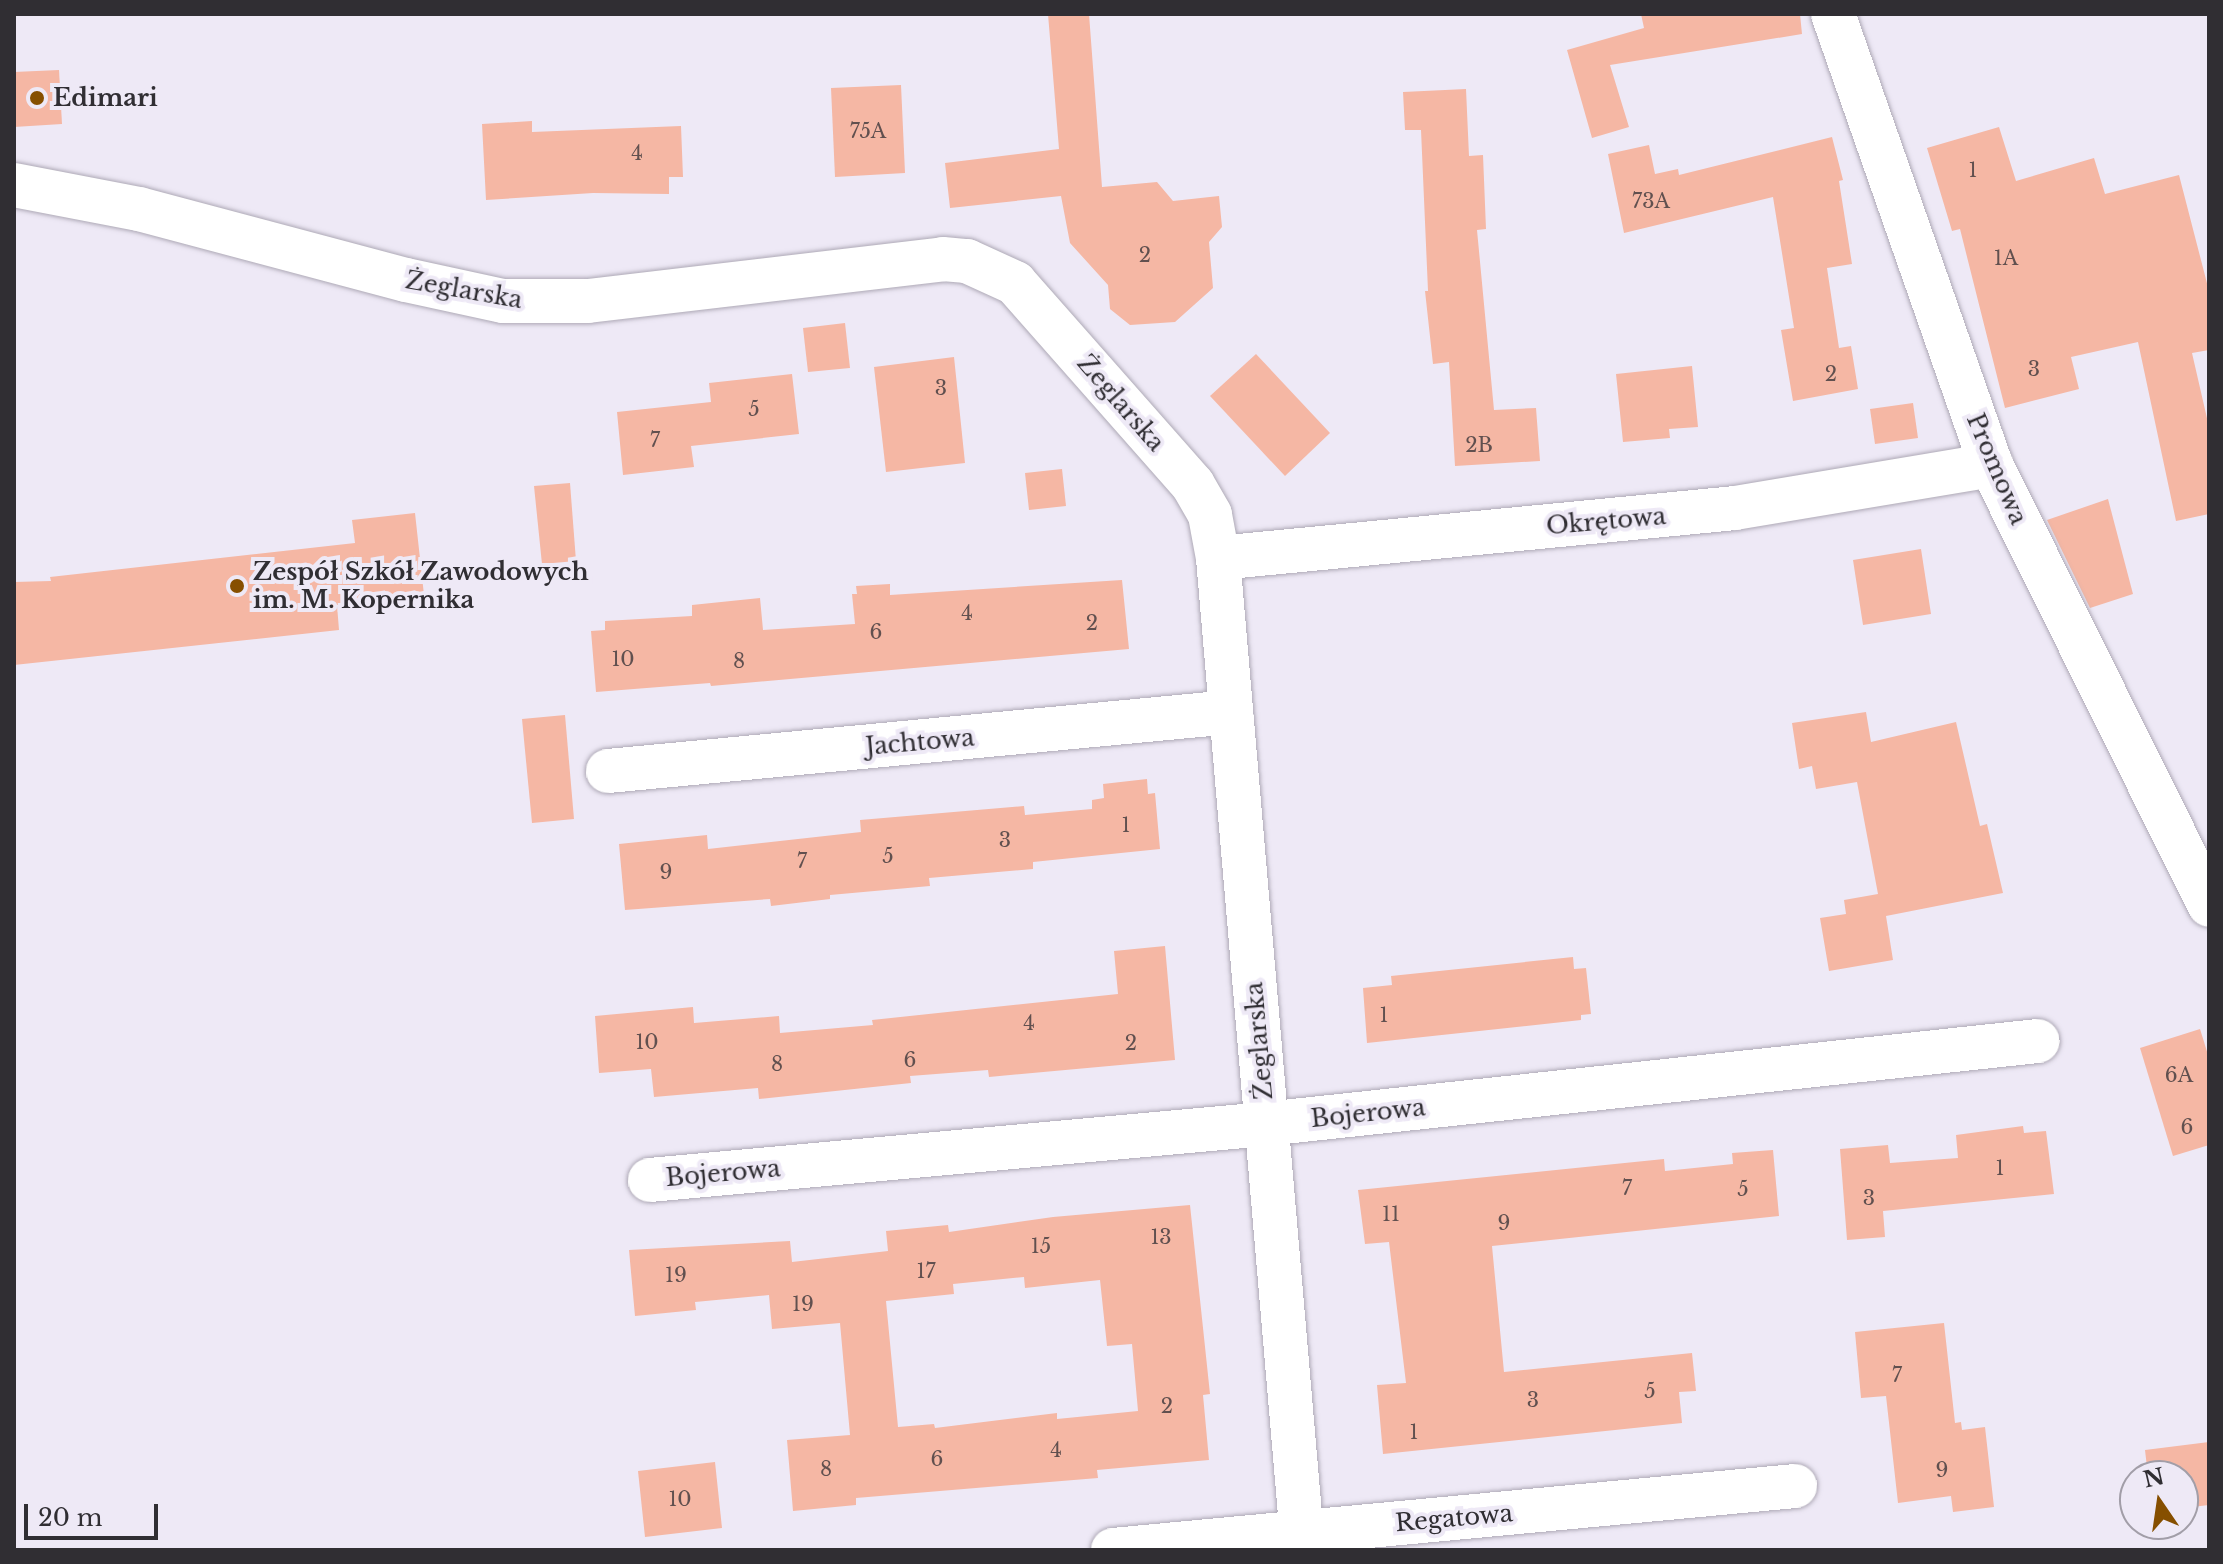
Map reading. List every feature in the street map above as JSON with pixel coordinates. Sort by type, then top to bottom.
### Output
[{"type":"street","name":"Promowa","points":[[1833,14],[1991,465],[2209,905]]},
{"type":"street","name":"Żeglarska","points":[[14,185],[113,203],[406,280],[503,301],[588,301],[943,259],[967,261],[1015,283],[1193,485],[1210,515],[1218,558],[1303,1541]]},
{"type":"street","name":"Okrętowa","points":[[1218,558],[1735,508],[1991,465]]},
{"type":"street","name":"Jachtowa","points":[[608,771],[1231,712]]},
{"type":"street","name":"Bojerowa","points":[[650,1180],[1265,1124],[2038,1041]]},
{"type":"street","name":"Regatowa","points":[[1113,1550],[1303,1541],[1795,1486]]},
{"type":"building","points":[[1048,14],[1089,14],[1102,187],[1157,182],[1173,201],[1219,196],[1222,227],[1209,242],[1213,288],[1175,322],[1130,325],[1110,309],[1108,285],[1070,243],[1061,196],[950,208],[945,163],[1059,149]]},
{"type":"building","points":[[1641,14],[1800,14],[1802,34],[1610,65],[1629,127],[1592,138],[1567,50],[1644,28]]},
{"type":"building","name":"Edimari","points":[[59,70],[62,124],[14,127],[14,72]]},
{"type":"building","points":[[901,85],[905,173],[835,177],[831,88]]},
{"type":"building","points":[[1466,89],[1469,156],[1483,155],[1486,229],[1477,230],[1494,410],[1536,408],[1540,461],[1455,466],[1449,362],[1433,364],[1425,291],[1428,291],[1421,130],[1405,130],[1403,92]]},
{"type":"building","points":[[532,121],[532,132],[681,126],[683,177],[669,177],[669,194],[593,193],[486,200],[482,124]]},
{"type":"building","points":[[1999,127],[2016,181],[2094,158],[2105,194],[2179,175],[2209,291],[2209,350],[2192,353],[2209,427],[2209,514],[2176,521],[2138,342],[2071,357],[2079,389],[2005,408],[1960,229],[1952,231],[1927,148]]},
{"type":"building","points":[[1832,137],[1843,180],[1839,181],[1852,264],[1827,268],[1839,348],[1851,346],[1858,389],[1793,401],[1781,330],[1794,328],[1773,197],[1624,233],[1608,154],[1649,145],[1655,174],[1678,169],[1679,175]]},
{"type":"building","points":[[845,323],[850,368],[808,372],[803,328]]},
{"type":"building","points":[[1256,354],[1330,433],[1285,476],[1210,396]]},
{"type":"building","points":[[954,357],[965,463],[886,472],[874,367]]},
{"type":"building","points":[[1692,366],[1698,427],[1669,429],[1670,438],[1623,442],[1616,374]]},
{"type":"building","points":[[792,374],[799,434],[691,446],[694,467],[623,475],[617,412],[711,402],[709,383]]},
{"type":"building","points":[[1913,403],[1918,438],[1875,444],[1870,409]]},
{"type":"building","points":[[1062,469],[1066,506],[1029,510],[1025,473]]},
{"type":"building","points":[[570,483],[576,561],[542,564],[534,486]]},
{"type":"building","points":[[2108,499],[2133,594],[2090,608],[2047,520]]},
{"type":"building","name":"Zespół Szkół Zawodowych im. M. Kopernika","points":[[415,513],[424,595],[337,605],[339,630],[14,665],[14,582],[51,581],[50,577],[355,543],[352,520]]},
{"type":"building","points":[[1921,549],[1931,614],[1863,625],[1853,560]]},
{"type":"building","points":[[1122,580],[1129,649],[711,686],[710,683],[596,692],[591,631],[605,630],[605,621],[692,616],[692,605],[760,598],[763,630],[855,624],[852,594],[857,594],[856,586],[890,584],[890,595]]},
{"type":"building","points":[[1866,712],[1871,742],[1956,722],[1980,826],[1987,824],[2003,893],[1886,916],[1893,960],[1829,971],[1820,918],[1846,914],[1844,900],[1878,894],[1857,782],[1816,789],[1812,766],[1799,769],[1792,723]]},
{"type":"building","points":[[565,715],[574,819],[532,823],[522,719]]},
{"type":"building","points":[[1147,779],[1148,794],[1155,793],[1160,849],[1033,862],[1033,869],[929,878],[930,886],[830,895],[830,899],[771,906],[770,899],[625,910],[619,844],[707,835],[708,849],[861,832],[860,820],[1024,806],[1025,815],[1092,809],[1092,800],[1104,798],[1103,784]]},
{"type":"building","points":[[1165,946],[1175,1060],[989,1077],[988,1070],[910,1076],[911,1083],[759,1099],[758,1088],[654,1097],[651,1069],[599,1073],[595,1016],[693,1007],[694,1023],[779,1016],[780,1033],[873,1025],[872,1020],[1118,994],[1114,951]]},
{"type":"building","points":[[1573,957],[1574,969],[1586,968],[1591,1014],[1581,1015],[1581,1020],[1367,1043],[1363,988],[1392,985],[1391,976]]},
{"type":"building","points":[[2200,1029],[2209,1058],[2209,1145],[2173,1156],[2140,1048]]},
{"type":"building","points":[[2023,1126],[2024,1133],[2046,1131],[2054,1194],[1883,1211],[1885,1237],[1847,1240],[1840,1149],[1888,1145],[1890,1163],[1958,1158],[1956,1135]]},
{"type":"building","points":[[1773,1150],[1779,1216],[1492,1246],[1504,1372],[1692,1353],[1696,1391],[1679,1392],[1682,1423],[1383,1454],[1377,1385],[1406,1383],[1389,1242],[1365,1244],[1358,1190],[1664,1159],[1665,1171],[1733,1164],[1732,1153]]},
{"type":"building","points":[[1190,1205],[1210,1394],[1203,1395],[1209,1460],[1097,1470],[1098,1478],[856,1498],[856,1505],[793,1511],[787,1440],[850,1435],[840,1323],[772,1329],[769,1295],[695,1302],[696,1310],[635,1316],[629,1250],[790,1241],[792,1262],[888,1251],[886,1231],[948,1225],[949,1232],[1053,1217]],"holes":[[[1024,1277],[1025,1288],[1100,1280],[1107,1346],[1132,1344],[1138,1411],[1057,1419],[1057,1413],[935,1428],[934,1424],[898,1427],[886,1301],[954,1294],[953,1284]]]},
{"type":"building","points":[[1944,1323],[1955,1423],[1961,1422],[1962,1430],[1985,1427],[1994,1507],[1953,1512],[1951,1496],[1898,1503],[1886,1396],[1861,1398],[1855,1332]]},
{"type":"building","points":[[2209,1442],[2209,1505],[2199,1506],[2199,1460],[2146,1460],[2145,1450]]},
{"type":"building","points":[[715,1462],[722,1528],[645,1537],[638,1471]]},
{"type":"place","name":"Edimari","points":[[37,98]]},
{"type":"place","name":"Zespół Szkół Zawodowych im. M. Kopernika","points":[[237,586]]}]
